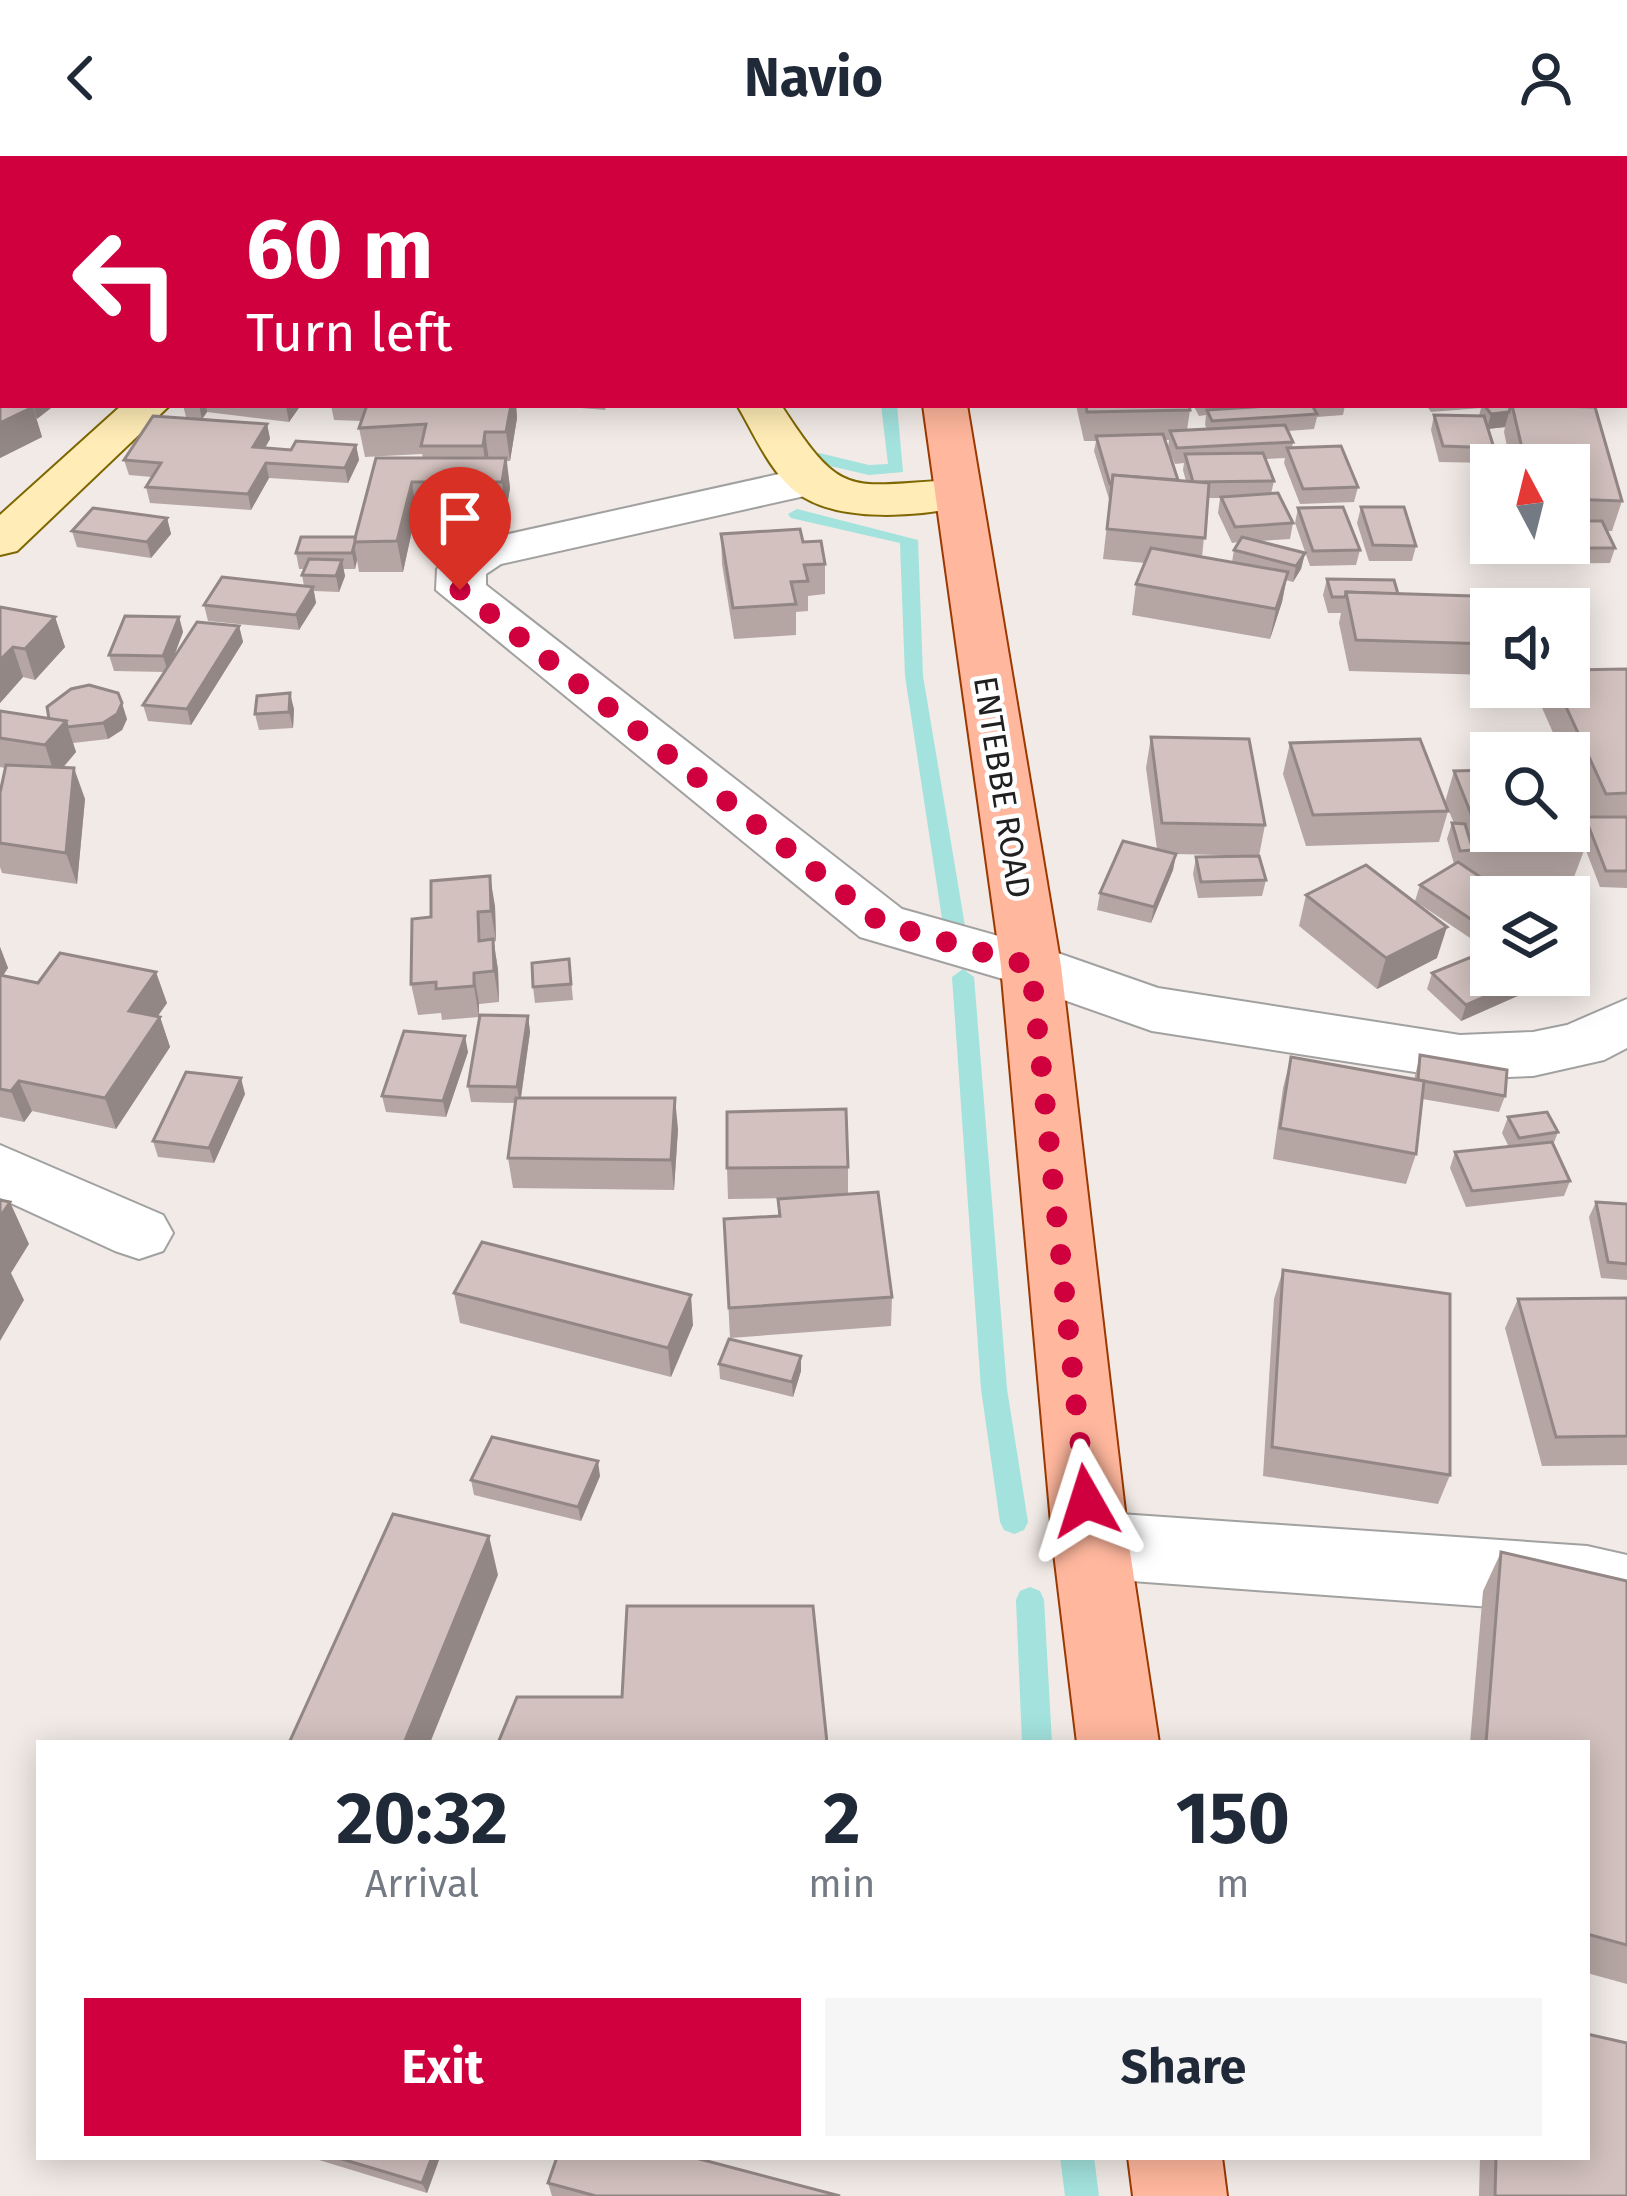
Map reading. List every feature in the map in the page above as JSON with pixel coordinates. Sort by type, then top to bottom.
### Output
[{"type":"main road","points":[[0,541],[145,408]]},
{"type":"main road","points":[[761,408],[811,482],[850,497],[957,494]]},
{"type":"main road","name":"ENTEBBE ROAD","points":[[945,408],[1031,966],[1091,1545],[1118,1740]]},
{"type":"main road","points":[[1175,2160],[1180,2196]]},
{"type":"street","points":[[811,482],[484,553],[462,569],[460,590],[881,923],[1031,966],[1152,1009],[1460,1057],[1533,1054],[1582,1044],[1627,1021]]},
{"type":"street","points":[[0,1170],[139,1233]]},
{"type":"street","points":[[1091,1545],[1587,1580],[1627,1589]]},
{"type":"building","points":[[0,408],[31,408],[0,423]]},
{"type":"building","points":[[366,408],[510,408],[506,432],[485,432],[483,446],[421,446],[426,424],[359,428]]},
{"type":"building","points":[[1086,408],[1190,410],[1087,412]]},
{"type":"building","points":[[1314,408],[1317,414],[1212,421],[1207,410]]},
{"type":"building","points":[[1486,408],[1510,408],[1509,412],[1491,414]]},
{"type":"building","points":[[1513,408],[1595,408],[1622,501],[1590,500],[1590,444],[1521,444]]},
{"type":"building","points":[[1434,415],[1484,416],[1493,444],[1443,446]]},
{"type":"building","points":[[153,416],[267,424],[253,447],[291,450],[296,441],[356,445],[345,468],[266,463],[248,494],[146,487],[161,463],[124,460]]},
{"type":"building","points":[[1285,425],[1293,442],[1177,448],[1170,431]]},
{"type":"building","points":[[1163,434],[1178,480],[1113,475],[1110,484],[1096,436]]},
{"type":"building","points":[[1341,446],[1358,487],[1303,489],[1287,448]]},
{"type":"building","points":[[1263,453],[1274,481],[1193,482],[1185,454]]},
{"type":"building","points":[[376,458],[506,458],[502,482],[412,482],[397,541],[354,542]]},
{"type":"building","points":[[1113,475],[1209,483],[1205,538],[1107,529]]},
{"type":"building","points":[[1278,493],[1293,523],[1235,527],[1221,497]]},
{"type":"building","points":[[1343,507],[1360,550],[1313,551],[1298,508]]},
{"type":"building","points":[[1361,507],[1404,507],[1416,546],[1373,545]]},
{"type":"building","points":[[93,508],[167,518],[147,542],[72,531]]},
{"type":"building","points":[[1590,521],[1602,521],[1615,548],[1590,548]]},
{"type":"building","points":[[800,529],[803,542],[821,541],[825,564],[804,565],[808,581],[791,582],[796,604],[733,608],[721,534]]},
{"type":"building","points":[[301,537],[355,537],[355,542],[352,553],[296,553]]},
{"type":"building","points":[[1242,537],[1305,553],[1296,566],[1234,550]]},
{"type":"building","points":[[1151,548],[1288,572],[1276,609],[1136,584]]},
{"type":"building","points":[[309,559],[342,560],[336,576],[302,575]]},
{"type":"building","points":[[222,577],[313,587],[296,615],[204,605]]},
{"type":"building","points":[[1327,579],[1394,580],[1398,594],[1346,592],[1345,597],[1332,597]]},
{"type":"building","points":[[1346,592],[1470,596],[1470,643],[1356,640]]},
{"type":"building","points":[[0,607],[55,617],[25,649],[13,647],[0,660]]},
{"type":"building","points":[[125,616],[179,617],[163,656],[109,655]]},
{"type":"building","points":[[197,622],[239,626],[187,709],[143,705]]},
{"type":"building","points":[[1627,669],[1627,793],[1606,794],[1590,759],[1590,732],[1578,732],[1567,708],[1590,708],[1590,670]]},
{"type":"building","points":[[89,685],[118,693],[122,703],[117,714],[103,723],[67,727],[66,721],[49,719],[47,707],[71,689]]},
{"type":"building","points":[[290,693],[289,712],[255,714],[257,696]]},
{"type":"building","points":[[0,711],[66,721],[45,745],[0,738]]},
{"type":"building","points":[[1151,737],[1249,739],[1265,825],[1162,823]]},
{"type":"building","points":[[1420,739],[1448,811],[1313,815],[1290,743]]},
{"type":"building","points":[[6,765],[74,768],[66,853],[0,843],[0,793]]},
{"type":"building","points":[[1454,771],[1470,771],[1470,811]]},
{"type":"building","points":[[1590,817],[1627,817],[1627,871],[1606,871],[1590,830]]},
{"type":"building","points":[[1452,823],[1465,824],[1470,840],[1470,850],[1460,851]]},
{"type":"building","points":[[1123,841],[1176,854],[1154,907],[1100,893]]},
{"type":"building","points":[[1259,856],[1266,880],[1201,882],[1196,857]]},
{"type":"building","points":[[1458,862],[1479,876],[1470,876],[1470,919],[1420,885]]},
{"type":"building","points":[[1366,865],[1447,927],[1386,958],[1306,895]]},
{"type":"building","points":[[490,876],[491,911],[478,912],[479,941],[493,939],[494,971],[474,973],[474,986],[436,989],[436,982],[411,984],[412,919],[431,917],[431,881]]},
{"type":"building","points":[[60,953],[156,972],[129,1011],[160,1017],[105,1098],[19,1081],[11,1091],[0,1089],[0,975],[38,983]]},
{"type":"building","points":[[1470,958],[1470,996],[1487,996],[1466,1005],[1432,973]]},
{"type":"building","points":[[569,959],[571,984],[533,987],[532,963]]},
{"type":"building","points":[[480,1015],[528,1016],[517,1087],[468,1086]]},
{"type":"building","points":[[404,1031],[465,1036],[443,1101],[382,1096]]},
{"type":"building","points":[[1420,1055],[1507,1070],[1505,1096],[1418,1080]]},
{"type":"building","points":[[1291,1057],[1424,1081],[1416,1154],[1280,1128]]},
{"type":"building","points":[[186,1072],[241,1078],[209,1148],[153,1141]]},
{"type":"building","points":[[516,1098],[675,1098],[671,1160],[508,1158]]},
{"type":"building","points":[[846,1109],[848,1167],[727,1168],[727,1112]]},
{"type":"building","points":[[1547,1112],[1558,1132],[1519,1138],[1508,1117]]},
{"type":"building","points":[[1552,1142],[1570,1181],[1472,1191],[1455,1152]]},
{"type":"building","points":[[878,1192],[892,1297],[729,1308],[724,1219],[780,1216],[778,1199]]},
{"type":"building","points":[[1596,1202],[1627,1204],[1627,1264],[1608,1262]]},
{"type":"building","points":[[482,1242],[691,1295],[668,1348],[454,1293]]},
{"type":"building","points":[[1283,1270],[1450,1294],[1450,1475],[1272,1447]]},
{"type":"building","points":[[1627,1298],[1627,1436],[1556,1437],[1518,1299]]},
{"type":"building","points":[[729,1339],[801,1356],[792,1382],[719,1364]]},
{"type":"building","points":[[492,1437],[598,1461],[578,1507],[471,1480]]},
{"type":"building","points":[[393,1514],[489,1536],[405,1740],[290,1740]]},
{"type":"building","points":[[1501,1552],[1627,1581],[1627,1945],[1590,1935],[1590,1740],[1486,1740]]},
{"type":"building","points":[[627,1606],[813,1606],[827,1740],[499,1740],[517,1697],[622,1697]]},
{"type":"building","points":[[1590,2035],[1627,2043],[1627,2196],[1495,2196],[1496,2160],[1590,2160]]},
{"type":"building","points":[[345,2160],[431,2160],[422,2183]]},
{"type":"building","points":[[556,2160],[703,2160],[840,2196],[596,2196],[548,2183]]},
{"type":"waterway","points":[[819,458],[869,470],[897,468],[889,408]]},
{"type":"waterway","points":[[797,514],[909,540],[914,676],[956,938]]},
{"type":"waterway","points":[[963,977],[994,1389],[1014,1522]]},
{"type":"waterway","points":[[1030,1600],[1037,1740]]},
{"type":"waterway","points":[[1077,2160],[1082,2196]]},
{"type":"route","points":[[460,590],[881,923],[1031,966],[1086,1501]]}]
